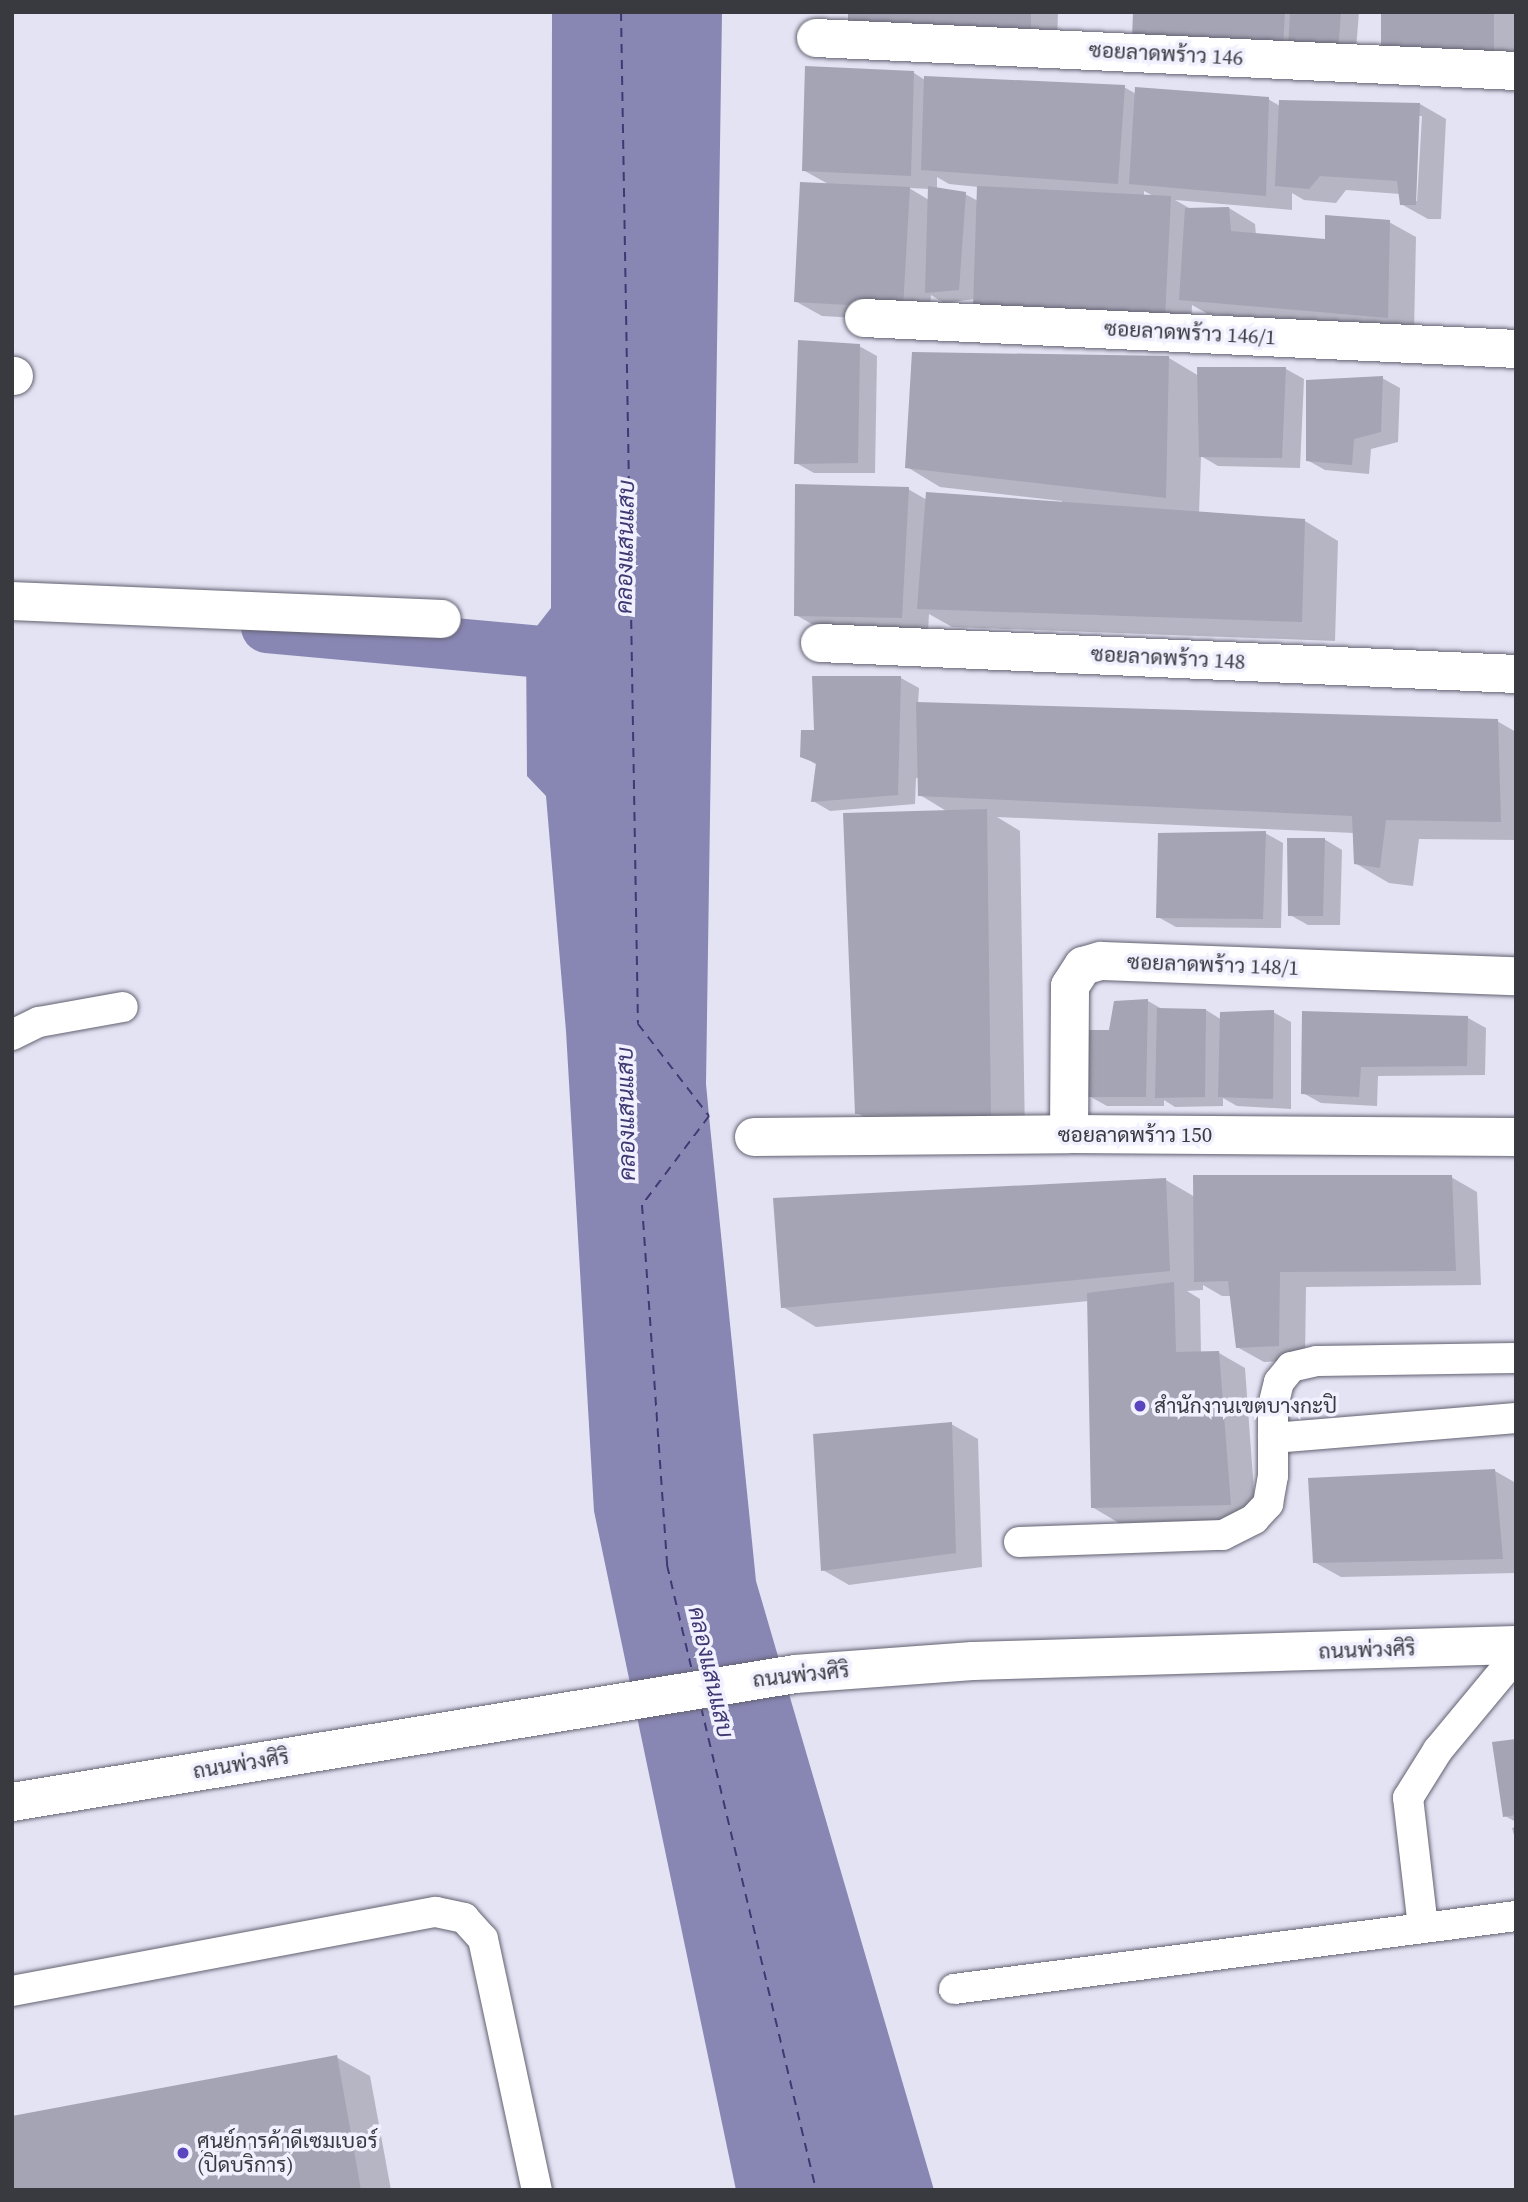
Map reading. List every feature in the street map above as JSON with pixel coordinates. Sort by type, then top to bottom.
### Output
[{"type":"street","name":"ซอยลาดพร้าว 146","points":[[816,38],[1516,71]]},
{"type":"street","name":"ซอยลาดพร้าว 146/1","points":[[864,318],[1516,349]]},
{"type":"street","points":[[12,601],[442,619]]},
{"type":"street","name":"ซอยลาดพร้าว 148","points":[[820,643],[1516,674]]},
{"type":"street","name":"ซอยลาดพร้าว 148/1","points":[[1069,1134],[1070,986],[1083,967],[1101,961],[1516,976]]},
{"type":"street","name":"ซอยลาดพร้าว 150","points":[[754,1137],[1069,1134],[1516,1137]]},
{"type":"street","name":"ถนนพ่วงศิริ","points":[[12,1802],[788,1675],[973,1661],[1516,1645]]},
{"type":"lane","points":[[12,1035],[39,1022],[123,1007]]},
{"type":"lane","points":[[1019,1542],[1223,1535],[1254,1519],[1268,1504],[1273,1476],[1273,1406],[1279,1382],[1291,1367],[1317,1361],[1516,1358]]},
{"type":"lane","points":[[1273,1438],[1516,1418]]},
{"type":"lane","points":[[1423,1927],[1408,1798],[1438,1750],[1516,1656]]},
{"type":"lane","points":[[12,1992],[436,1912],[464,1918],[483,1939],[537,2190]]},
{"type":"lane","points":[[954,1989],[1516,1916]]},
{"type":"water","name":"คลองแสนแสบ","points":[[552,12],[722,12],[706,1084],[709,1116],[756,1581],[934,2190],[736,2190],[594,1511],[566,1031],[546,796],[527,776],[526,640],[551,608]]},
{"type":"building","points":[[848,12],[1031,12],[1031,31],[848,20]]},
{"type":"building","points":[[1133,12],[1285,12],[1283,47],[1132,39]]},
{"type":"building","points":[[1290,12],[1341,12],[1338,53],[1288,50]]},
{"type":"building","points":[[1381,12],[1494,12],[1494,56],[1381,55]]},
{"type":"building","points":[[805,66],[914,71],[911,176],[802,171]]},
{"type":"building","points":[[924,76],[1125,85],[1118,184],[921,170]]},
{"type":"building","points":[[1135,87],[1269,97],[1266,196],[1129,184]]},
{"type":"building","points":[[1279,100],[1420,103],[1416,205],[1400,205],[1397,181],[1320,176],[1309,189],[1275,186]]},
{"type":"building","points":[[800,182],[910,187],[903,308],[794,302]]},
{"type":"building","points":[[928,186],[966,192],[959,290],[925,293]]},
{"type":"building","points":[[977,186],[1171,196],[1165,318],[973,308]]},
{"type":"building","points":[[1229,207],[1231,231],[1325,239],[1325,215],[1390,220],[1388,318],[1179,300],[1185,208]]},
{"type":"building","points":[[798,340],[860,344],[858,463],[794,464]]},
{"type":"building","points":[[912,352],[1169,356],[1166,498],[905,468]]},
{"type":"building","points":[[1197,367],[1286,367],[1282,458],[1199,457]]},
{"type":"building","points":[[1383,376],[1381,432],[1354,439],[1352,465],[1306,461],[1306,380]]},
{"type":"building","points":[[795,484],[909,487],[902,618],[794,616]]},
{"type":"building","points":[[926,492],[1305,519],[1302,622],[917,609]]},
{"type":"building","points":[[812,676],[901,676],[898,795],[811,802],[816,763],[800,757],[801,730],[814,730]]},
{"type":"building","points":[[916,702],[1498,719],[1501,822],[1386,820],[1380,868],[1354,864],[1352,816],[918,796]]},
{"type":"building","points":[[987,809],[991,1117],[855,1114],[843,813]]},
{"type":"building","points":[[1266,831],[1263,919],[1156,918],[1158,833]]},
{"type":"building","points":[[1287,838],[1325,838],[1323,916],[1288,916]]},
{"type":"building","points":[[1148,999],[1146,1097],[1087,1097],[1082,1030],[1109,1030],[1114,1001]]},
{"type":"building","points":[[1157,1008],[1206,1009],[1205,1097],[1155,1098]]},
{"type":"building","points":[[1274,1010],[1273,1099],[1218,1097],[1220,1012]]},
{"type":"building","points":[[1302,1011],[1468,1016],[1467,1066],[1361,1067],[1359,1097],[1301,1094]]},
{"type":"building","points":[[1193,1175],[1452,1175],[1456,1271],[1280,1272],[1279,1346],[1236,1348],[1228,1281],[1194,1282]]},
{"type":"building","points":[[1166,1178],[1170,1271],[781,1308],[773,1198]]},
{"type":"building","points":[[1174,1282],[1176,1352],[1219,1351],[1231,1505],[1091,1508],[1087,1293]]},
{"type":"building","points":[[952,1422],[956,1553],[821,1571],[813,1434]]},
{"type":"building","points":[[1495,1469],[1503,1559],[1313,1563],[1308,1478]]},
{"type":"building","points":[[1516,1739],[1516,1815],[1503,1817],[1492,1742]]},
{"type":"building","name":"ศูนย์การค้าดีเซมเบอร์ (ปิดบริการ)","points":[[337,2055],[361,2190],[12,2190],[12,2116]]},
{"type":"waterway","points":[[267,627],[598,657]]},
{"type":"ferry route","points":[[621,12],[638,1024],[709,1116],[642,1205],[667,1565],[692,1671]]},
{"type":"ferry route","points":[[701,1707],[816,2190]]},
{"type":"place","name":"สำนักงานเขตบางกะปิ","points":[[1140,1406]]},
{"type":"place","name":"ศูนย์การค้าดีเซมเบอร์ (ปิดบริการ)","points":[[183,2153]]}]
